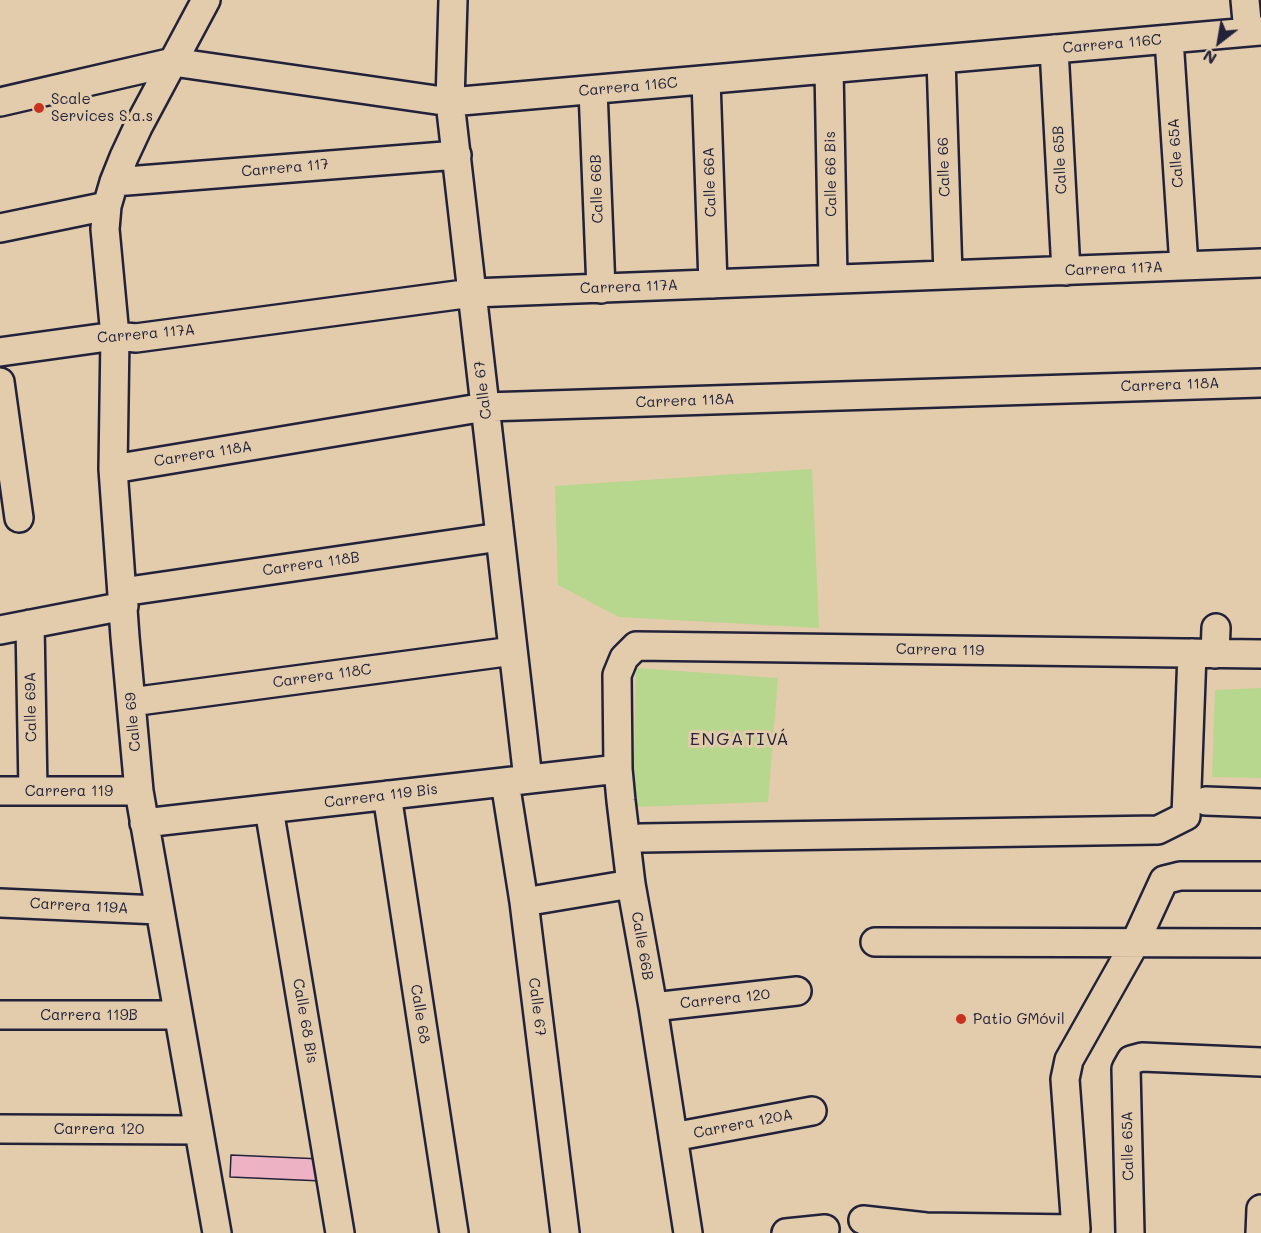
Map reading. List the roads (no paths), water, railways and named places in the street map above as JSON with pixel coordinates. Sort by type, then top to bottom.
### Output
[{"type":"street","name":"Calle 69","points":[[206,0],[124,157],[110,194],[105,229],[115,336],[113,469],[139,790],[217,1233]]},
{"type":"street","name":"Calle 67","points":[[453,0],[450,102],[513,651],[516,780],[524,902],[565,1233]]},
{"type":"street","points":[[1245,0],[1254,32]]},
{"type":"street","name":"Carrera 116C","points":[[0,102],[173,62],[450,102],[1254,32]]},
{"type":"street","name":"Calle 65A","points":[[1169,39],[1184,266]]},
{"type":"street","name":"Calle 65B","points":[[1054,49],[1066,271]]},
{"type":"street","name":"Calle 66","points":[[941,59],[948,275]]},
{"type":"street","name":"Calle 66 Bis","points":[[829,69],[833,279]]},
{"type":"street","name":"Calle 66A","points":[[706,80],[714,284]]},
{"type":"street","name":"Calle 66B","points":[[593,90],[601,289]]},
{"type":"street","name":"Carrera 117","points":[[0,228],[110,194],[457,155]]},
{"type":"street","name":"Carrera 117A","points":[[0,352],[115,336],[136,338],[472,293],[1261,263]]},
{"type":"street","points":[[0,382],[19,518]]},
{"type":"street","name":"Carrera 118A","points":[[113,469],[485,407],[1261,383]]},
{"type":"street","name":"Carrera 118B","points":[[0,630],[123,599],[500,537]]},
{"type":"street","name":"Calle 69A","points":[[30,624],[33,790]]},
{"type":"street","points":[[1196,809],[1208,645]]},
{"type":"street","name":"Carrera 119","points":[[624,658],[636,646],[1208,645],[1261,654]]},
{"type":"street","name":"Carrera 118C","points":[[131,702],[513,651]]},
{"type":"street","name":"Calle 66B","points":[[624,658],[616,675],[618,769],[631,884],[653,1007],[688,1233]]},
{"type":"street","name":"Carrera 119 Bis","points":[[144,823],[618,769]]},
{"type":"street","name":"Carrera 119","points":[[0,791],[139,790]]},
{"type":"street","name":"Calle 68","points":[[387,795],[454,1233]]},
{"type":"street","points":[[641,838],[1158,830],[1196,809],[1261,803]]},
{"type":"street","name":"Calle 68 Bis","points":[[269,809],[340,1233]]},
{"type":"street","points":[[864,1220],[926,1230],[1076,1229],[1065,1079],[1069,1059],[1135,943],[1164,880],[1180,876],[1261,876]]},
{"type":"street","points":[[524,902],[631,884]]},
{"type":"street","name":"Carrera 119A","points":[[0,903],[159,910]]},
{"type":"street","points":[[875,942],[1261,943]]},
{"type":"street","name":"Carrera 120","points":[[653,1007],[797,991]]},
{"type":"street","name":"Carrera 119B","points":[[0,1015],[178,1015]]},
{"type":"street","name":"Calle 65A","points":[[1130,1233],[1126,1069],[1131,1060],[1142,1057],[1261,1062]]},
{"type":"street","name":"Carrera 120A","points":[[674,1137],[812,1111]]},
{"type":"street","name":"Carrera 120","points":[[0,1129],[198,1130]]},
{"type":"street","points":[[1260,1233],[1261,1209]]},
{"type":"street","points":[[786,1233],[825,1229]]},
{"type":"place","name":"Scale Services S.a.s","points":[[39,108]]},
{"type":"place","name":"Patio GMóvil","points":[[961,1019]]},
{"type":"district","name":"ENGATIVÁ","points":[[740,739]]}]
